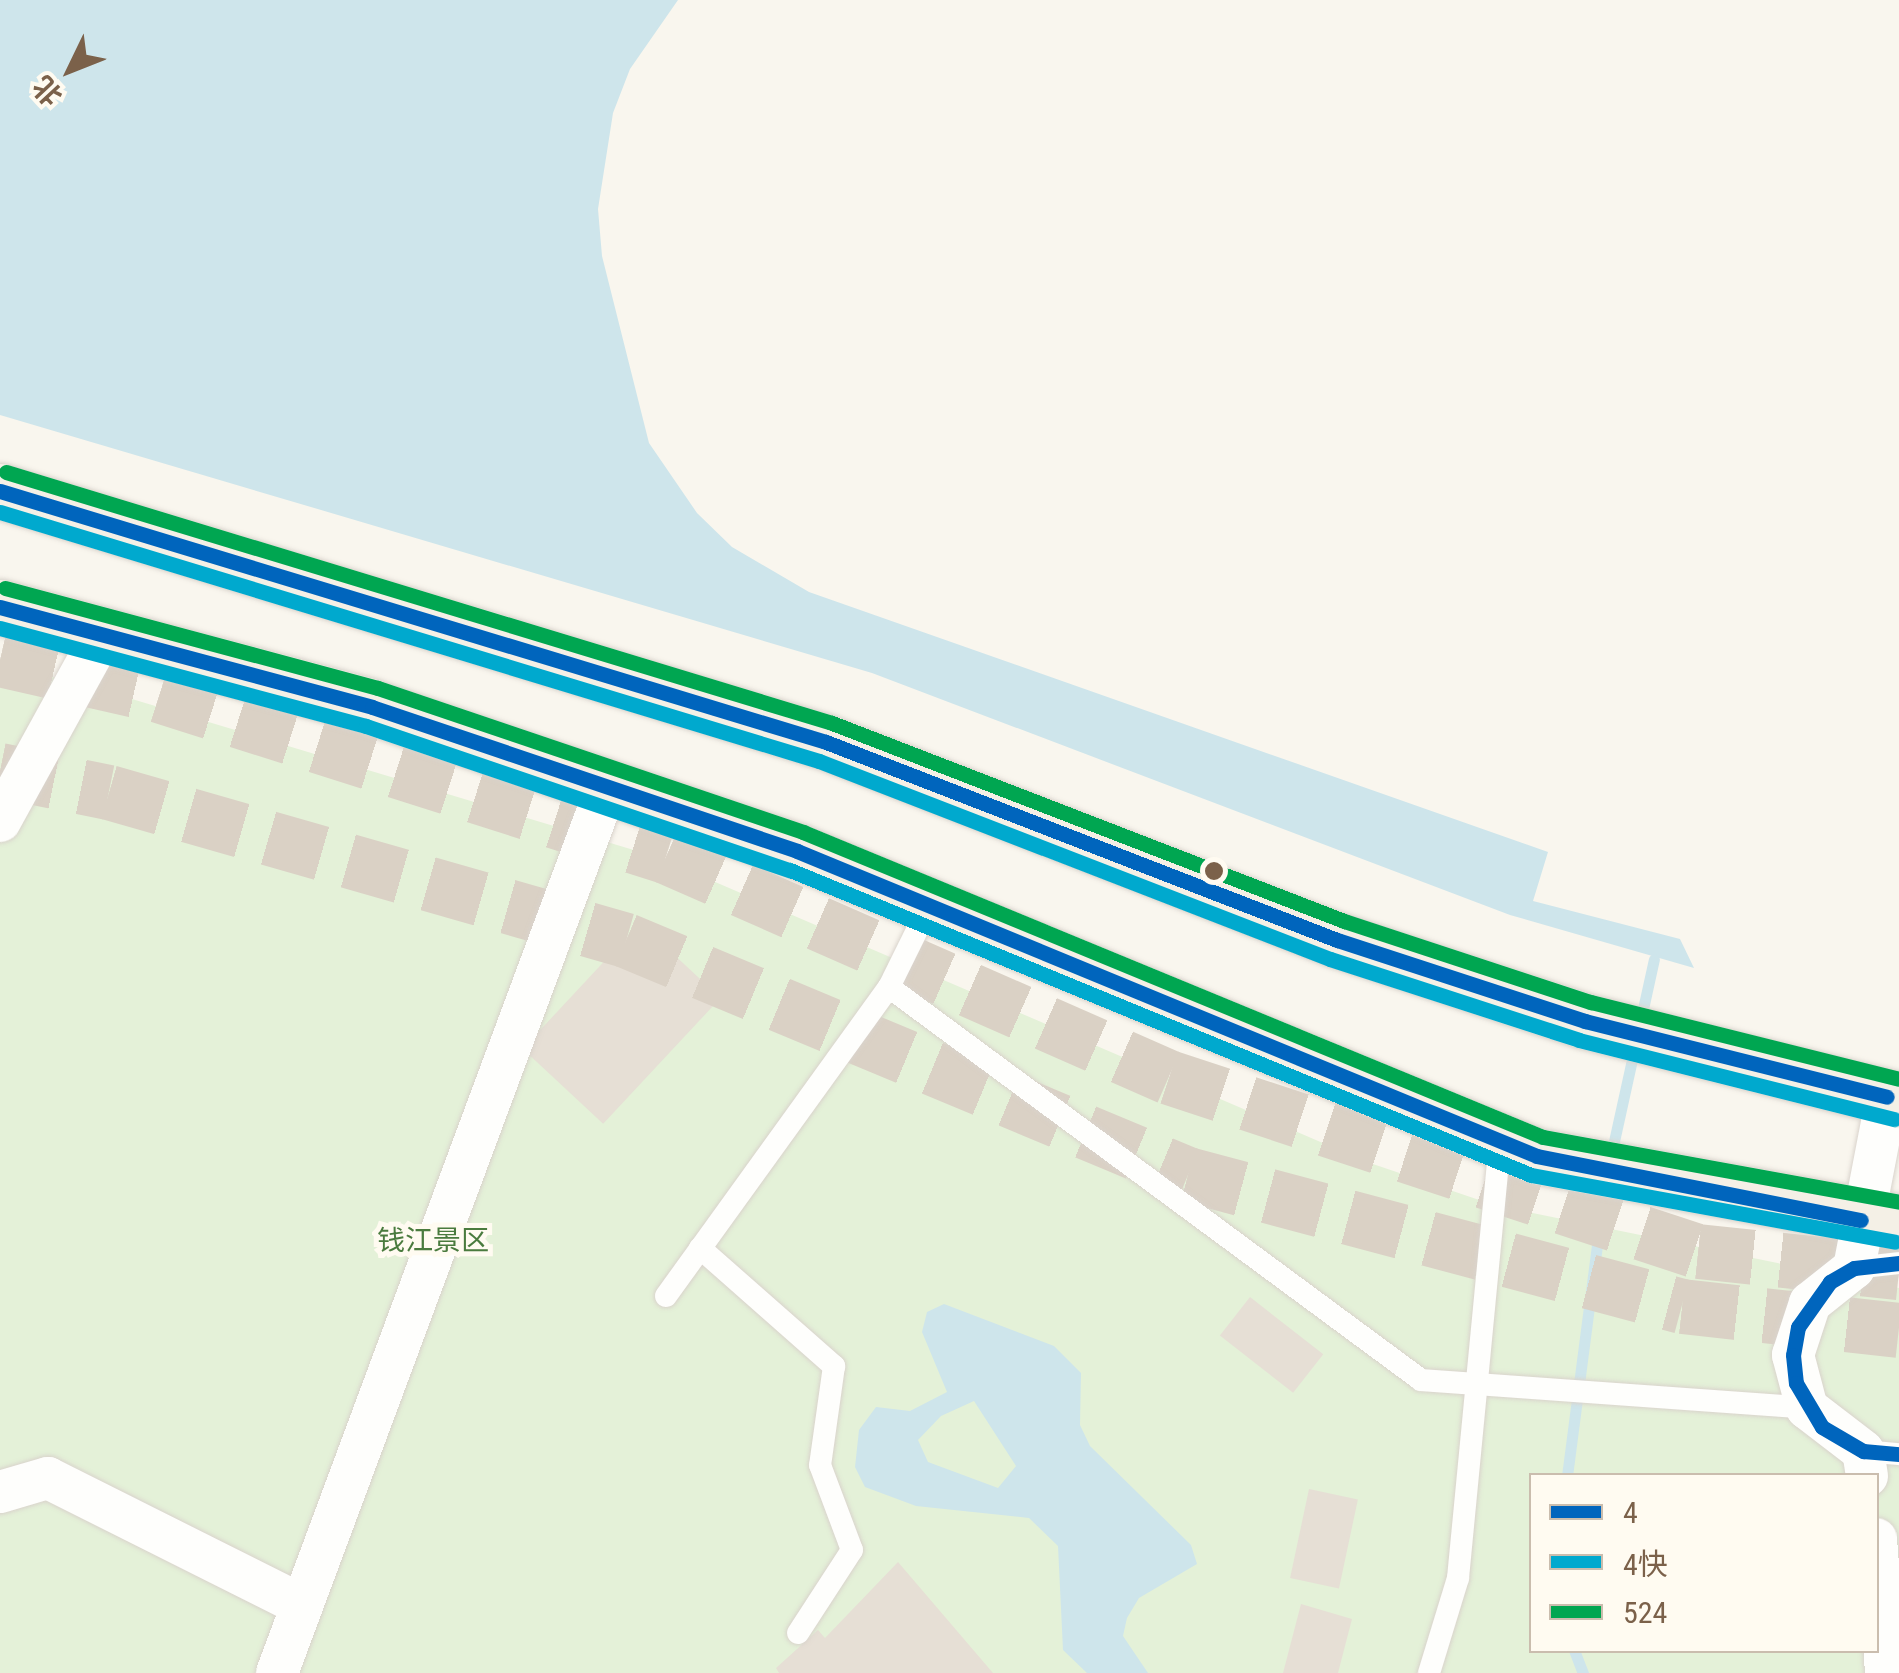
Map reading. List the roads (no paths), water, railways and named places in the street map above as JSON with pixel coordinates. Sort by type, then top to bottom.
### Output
[{"type":"main road","points":[[0,491],[826,742],[1337,940],[1638,1034],[1893,1099]]},
{"type":"main road","points":[[0,607],[372,707],[607,786],[931,903],[1500,1142],[1871,1237]]},
{"type":"street","points":[[0,821],[103,634]]},
{"type":"street","points":[[277,1673],[607,786]]},
{"type":"street","points":[[1876,1460],[1807,1408],[1796,1383],[1798,1327],[1810,1303],[1871,1237],[1893,1099]]},
{"type":"street","points":[[0,1492],[48,1478],[302,1605]]},
{"type":"street","points":[[1879,1580],[1886,1673]]},
{"type":"lane","points":[[666,1296],[889,987],[931,903]]},
{"type":"lane","points":[[889,987],[1421,1380],[1807,1408]]},
{"type":"lane","points":[[1428,1673],[1458,1578],[1500,1142]]},
{"type":"lane","points":[[1871,1237],[1899,1264]]},
{"type":"lane","points":[[700,1248],[834,1366],[820,1465],[852,1550],[798,1633]]},
{"type":"water","points":[[0,0],[678,0],[630,69],[613,113],[598,209],[602,256],[649,443],[697,513],[732,547],[809,592],[1548,852],[1533,901],[1680,939],[1694,968],[1510,915],[872,673],[0,415]]},
{"type":"water","points":[[944,1304],[1054,1346],[1081,1373],[1080,1425],[1090,1446],[1191,1545],[1197,1564],[1139,1598],[1127,1618],[1123,1636],[1148,1673],[1087,1673],[1063,1650],[1058,1546],[1029,1518],[916,1506],[865,1487],[855,1467],[859,1430],[876,1407],[910,1411],[947,1392],[922,1332],[927,1312]],"holes":[[[974,1401],[1016,1466],[998,1488],[928,1462],[918,1440],[941,1416]]]},
{"type":"waterway","points":[[1641,1018],[1654,959]]},
{"type":"waterway","points":[[1611,1155],[1635,1046]]},
{"type":"waterway","points":[[1567,1473],[1605,1183]]},
{"type":"waterway","points":[[1575,1653],[1583,1673]]},
{"type":"tunnel","points":[[0,659],[159,695],[666,856],[1169,1077],[1698,1251],[1899,1272]]},
{"type":"tunnel","points":[[0,770],[109,792],[626,940],[1188,1174],[1682,1306],[1899,1330]]},
{"type":"park label","name":"钱江景区","points":[[433,1241]]}]
